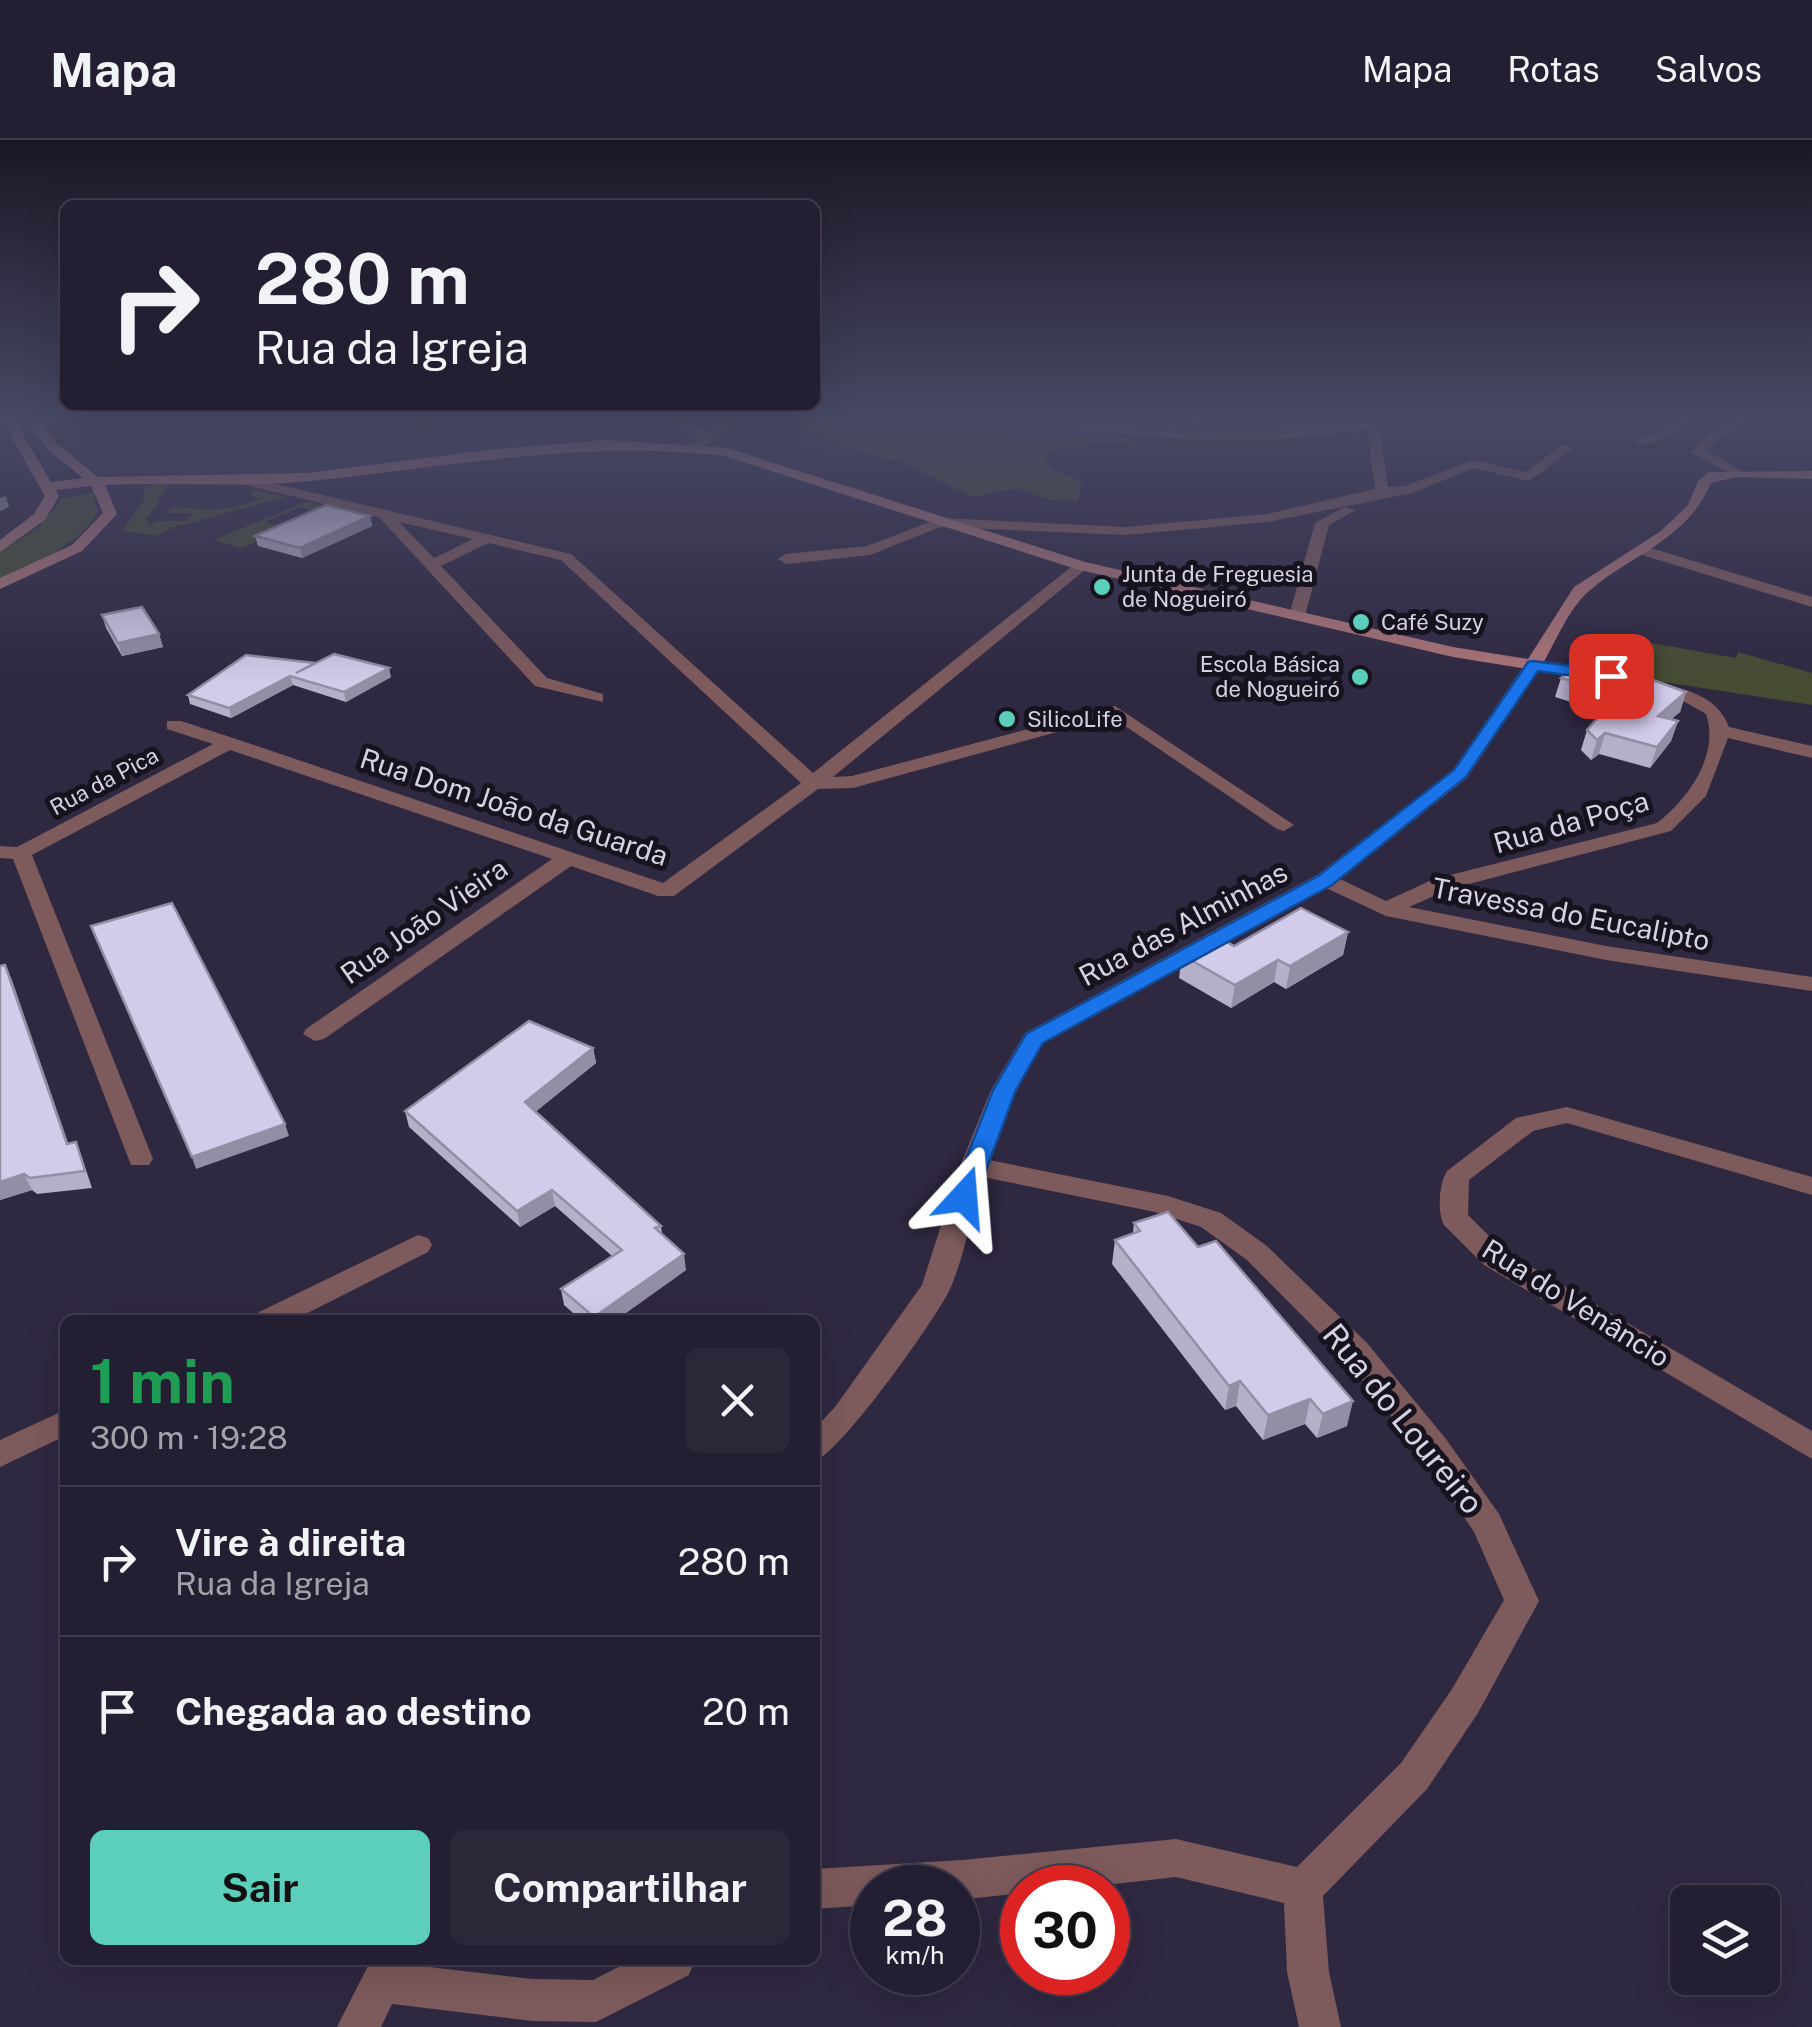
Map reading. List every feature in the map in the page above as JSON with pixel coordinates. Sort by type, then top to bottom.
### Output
[{"type":"street","points":[[0,547],[40,517],[44,507]]},
{"type":"street","points":[[0,584],[77,548],[115,507]]},
{"type":"street","points":[[355,507],[566,557],[813,783],[852,782],[1116,711],[1284,824]]},
{"type":"street","points":[[893,507],[1081,566],[1453,652],[1582,670],[1691,698],[1714,711],[1720,731],[1812,752]]},
{"type":"street","points":[[786,559],[870,550],[941,523],[1126,532],[1266,518],[1320,507]]},
{"type":"street","points":[[1297,616],[1322,523],[1355,507]]},
{"type":"street","points":[[1533,665],[1580,590],[1666,534],[1694,507]]},
{"type":"street","points":[[384,514],[541,682],[598,698]]},
{"type":"street","points":[[432,565],[488,538]]},
{"type":"street","points":[[1641,550],[1812,602]]},
{"type":"street","points":[[813,783],[1081,566]]},
{"type":"street","name":"Rua das Alminhas","points":[[820,1443],[846,1416],[936,1288],[972,1166],[1004,1090],[1034,1038],[1325,880],[1460,774],[1533,665]]},
{"type":"street","name":"Rua Dom João da Guarda","points":[[174,724],[666,890],[813,783]]},
{"type":"street","name":"Rua da Poça","points":[[1386,909],[1442,884],[1664,827],[1690,809],[1709,772],[1720,731]]},
{"type":"street","name":"Rua da Pica","points":[[11,853],[229,743]]},
{"type":"street","points":[[11,853],[140,1159]]},
{"type":"street","name":"Rua João Vieira","points":[[315,1034],[568,858]]},
{"type":"street","name":"Travessa do Eucalipto","points":[[1325,880],[1386,909],[1606,953],[1812,984]]},
{"type":"street","name":"Rua do Venâncio","points":[[1812,1186],[1567,1116],[1526,1124],[1456,1177],[1454,1218],[1494,1258],[1812,1446]]},
{"type":"street","name":"Rua do Loureiro","points":[[972,1166],[1158,1203],[1211,1220],[1257,1253],[1356,1351],[1435,1448],[1486,1524],[1522,1602],[1465,1701],[1414,1776],[1303,1888]]},
{"type":"street","points":[[279,1315],[418,1246]]},
{"type":"street","points":[[0,1454],[60,1424]]},
{"type":"street","points":[[820,1889],[962,1880],[1176,1858],[1259,1874],[1303,1888],[1308,1972],[1320,2027]]},
{"type":"street","points":[[358,2027],[388,1971],[532,2000],[596,2001],[664,1965]]},
{"type":"green space","points":[[56,507],[97,507],[90,524],[68,544],[0,579],[0,552],[39,527]]},
{"type":"green space","points":[[139,507],[155,507],[146,520],[147,527],[157,521],[187,521],[193,513],[167,513],[171,507],[248,507],[174,527],[156,536],[122,531]]},
{"type":"green space","points":[[300,507],[264,522],[286,529],[242,548],[213,540]]},
{"type":"green space","points":[[1646,642],[1736,658],[1738,652],[1812,673],[1812,705],[1637,678]]},
{"type":"building","points":[[321,507],[370,516],[300,548],[255,536]]},
{"type":"building","points":[[142,607],[159,634],[118,643],[102,615]]},
{"type":"building","points":[[334,654],[389,668],[344,692],[290,676],[229,708],[188,695],[246,655],[315,663],[296,673]]},
{"type":"building","points":[[1582,661],[1644,671],[1639,675],[1686,692],[1658,716],[1678,721],[1657,747],[1605,733],[1597,740],[1587,730],[1628,683],[1615,694],[1561,678]]},
{"type":"building","points":[[172,903],[285,1124],[192,1157],[91,926]]},
{"type":"building","points":[[1301,908],[1348,932],[1290,966],[1278,960],[1235,985],[1182,955],[1216,936],[1234,946]]},
{"type":"building","points":[[5,965],[67,1144],[76,1142],[85,1171],[30,1178],[24,1174],[0,1182],[0,966]]},
{"type":"building","points":[[529,1021],[593,1048],[525,1102],[661,1226],[655,1228],[684,1254],[592,1315],[561,1289],[622,1250],[552,1190],[517,1211],[405,1111]]},
{"type":"building","points":[[1168,1212],[1198,1247],[1216,1241],[1353,1401],[1323,1414],[1310,1399],[1268,1415],[1240,1381],[1229,1386],[1115,1240],[1140,1231],[1134,1223]]},
{"type":"place","name":"Junta de Freguesia de Nogueiró","points":[[1102,587]]},
{"type":"place","name":"Café Suzy","points":[[1361,622]]},
{"type":"place","name":"Escola Básica de Nogueiró","points":[[1360,677]]},
{"type":"place","name":"SilicoLife","points":[[1007,719]]},
{"type":"route","points":[[964,1197],[972,1166],[1004,1090],[1034,1038],[1325,880],[1460,774],[1533,665],[1611,676]]}]
